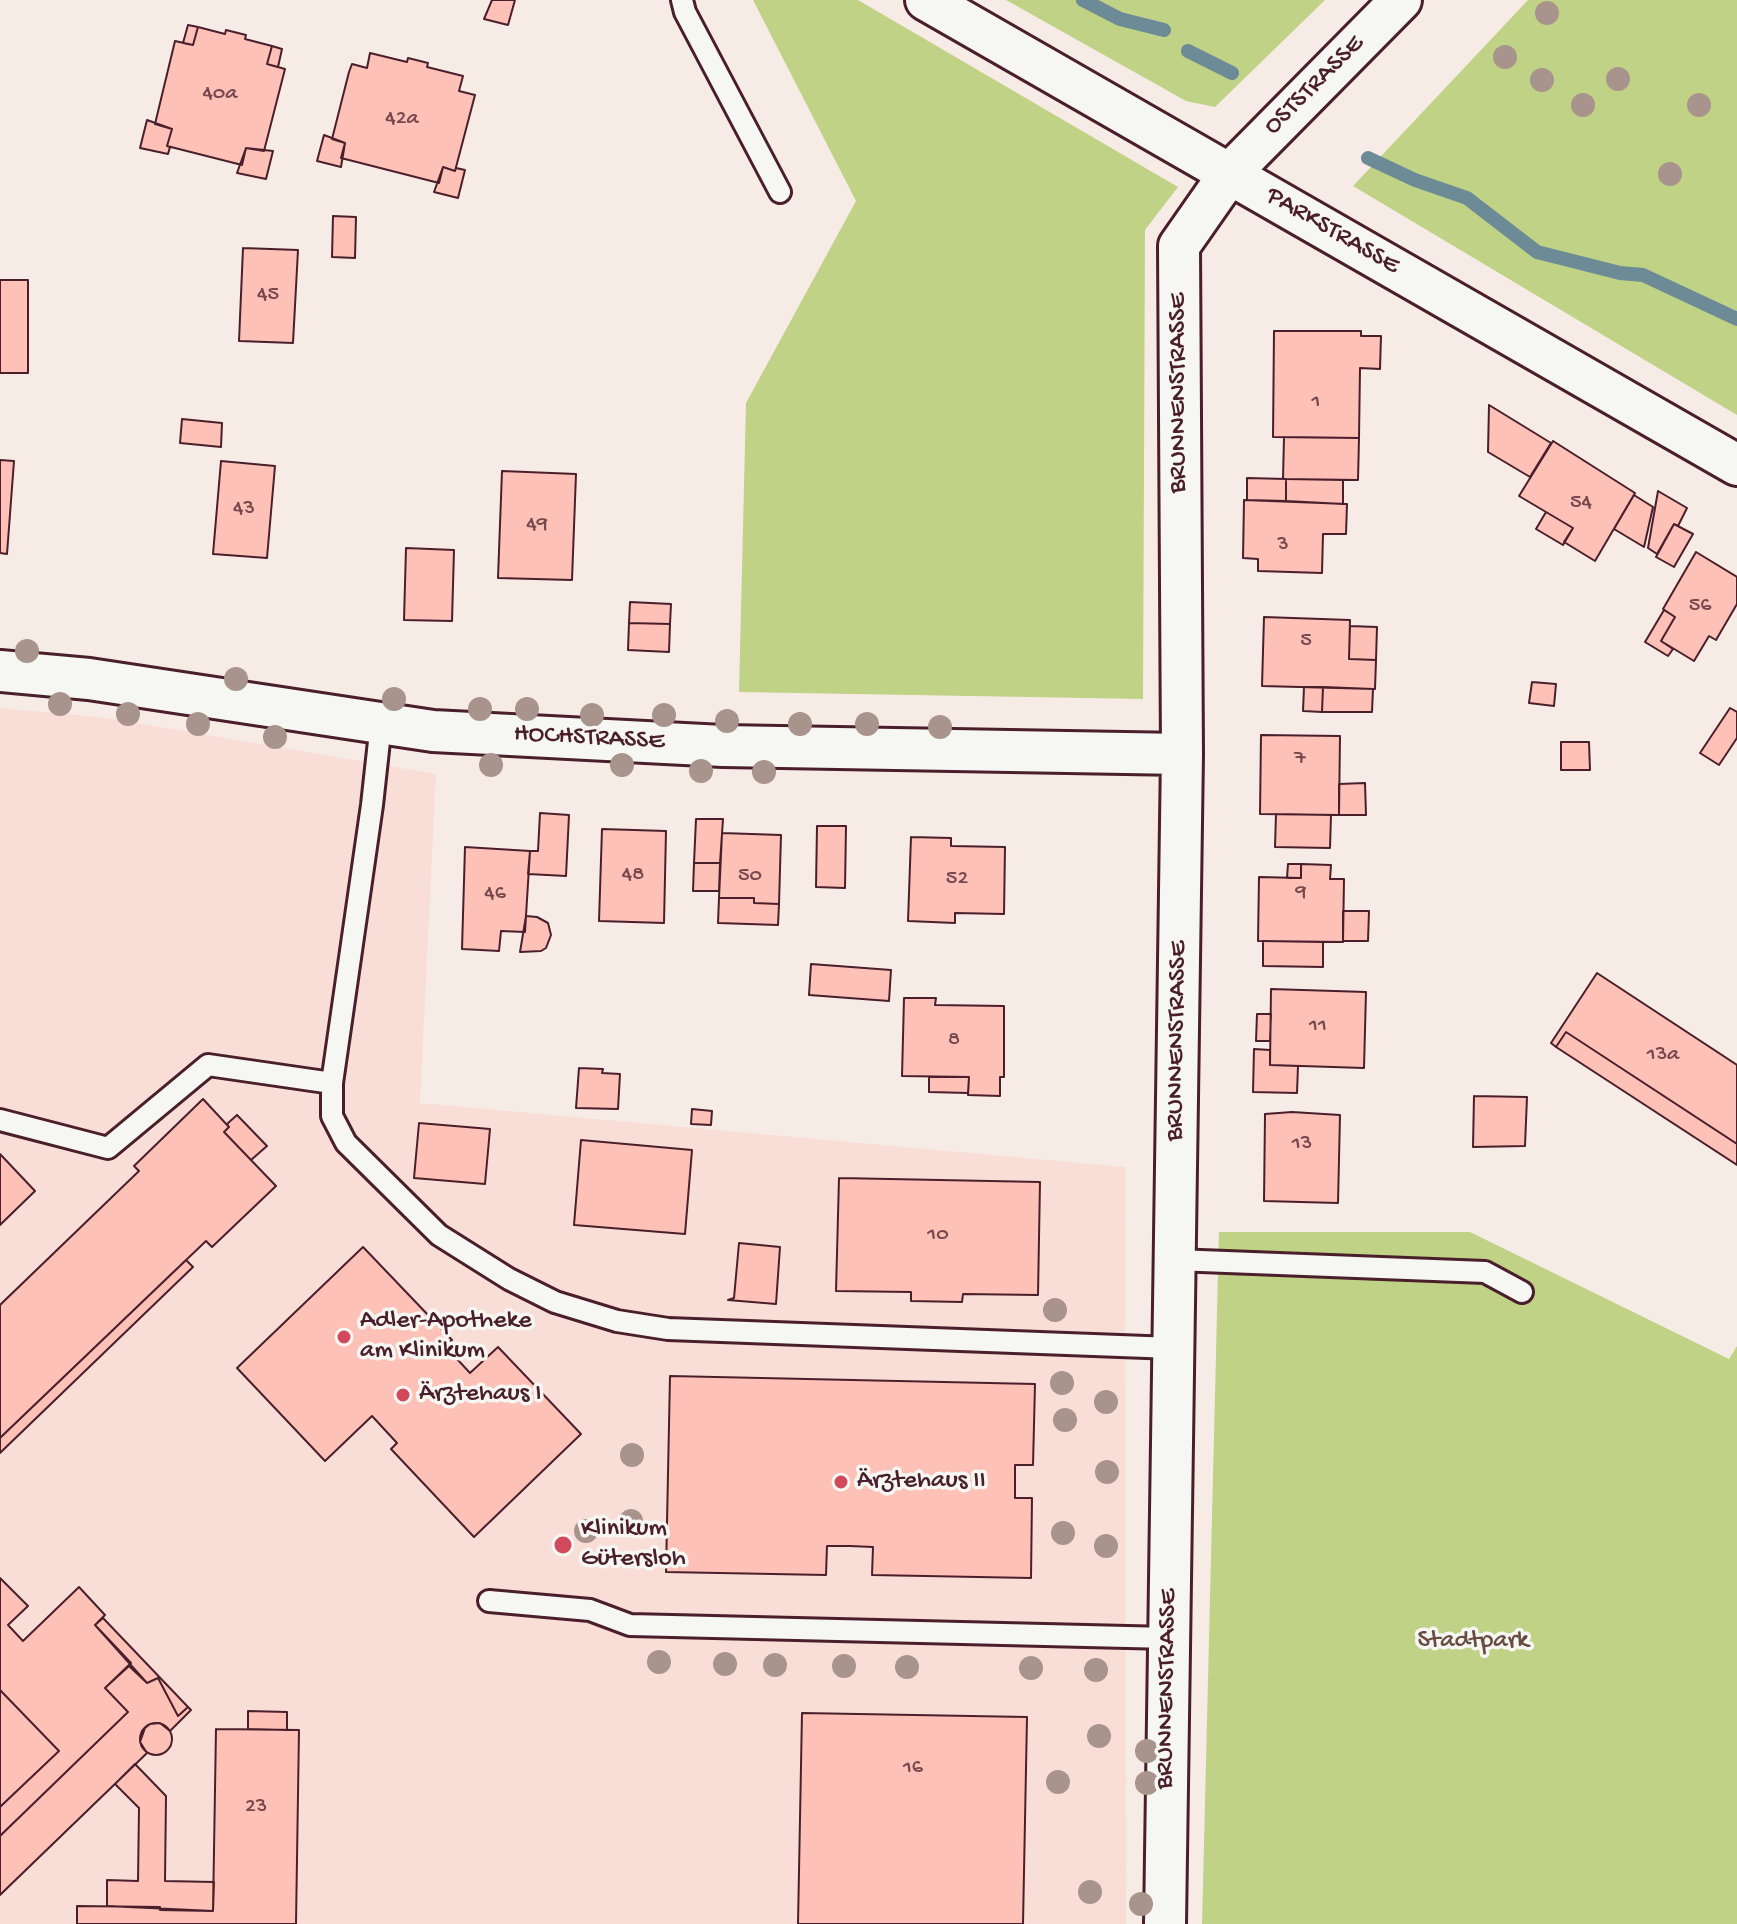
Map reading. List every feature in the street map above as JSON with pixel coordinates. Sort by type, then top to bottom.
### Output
[{"type":"street","name":"PARKSTRASSE","points":[[926,0],[1737,465]]},
{"type":"street","name":"OSTSTRASSE","points":[[1230,173],[1401,0]]},
{"type":"street","name":"BRUNNENSTRASSE","points":[[1165,1924],[1182,754],[1179,246],[1230,173]]},
{"type":"street","name":"HOCHSTRASSE","points":[[0,671],[89,679],[433,731],[723,746],[1182,754]]},
{"type":"lane","points":[[682,0],[685,12],[780,192]]},
{"type":"lane","points":[[381,723],[332,1083],[332,1116],[346,1143],[439,1235],[509,1279],[555,1302],[617,1321],[668,1329],[1173,1348]]},
{"type":"lane","points":[[0,1120],[108,1148],[208,1065],[332,1083]]},
{"type":"lane","points":[[1175,1260],[1485,1272],[1522,1292]]},
{"type":"lane","points":[[489,1601],[590,1610],[630,1625],[1169,1638]]},
{"type":"shaded area","name":"Klinikum Gütersloh","points":[[0,708],[108,718],[436,774],[420,1103],[1125,1167],[1126,1924],[0,1924]]},
{"type":"green space","points":[[753,0],[858,0],[1178,187],[1145,230],[1143,699],[739,692],[746,403],[856,201]]},
{"type":"green space","points":[[1006,0],[1325,0],[1215,107],[1186,101]]},
{"type":"green space","points":[[1528,0],[1737,0],[1737,415],[1353,186]]},
{"type":"green space","name":"Stadtpark","points":[[1219,1232],[1470,1232],[1729,1359],[1737,1346],[1737,1924],[1202,1924]]},
{"type":"building","points":[[492,0],[515,0],[508,25],[484,19]]},
{"type":"building","points":[[188,25],[198,27],[193,45],[183,43]]},
{"type":"building","points":[[198,27],[225,34],[226,30],[246,35],[245,39],[272,46],[267,64],[285,69],[264,151],[246,148],[242,165],[167,146],[172,129],[155,124],[175,41],[193,45]]},
{"type":"building","points":[[272,46],[282,49],[278,67],[267,64]]},
{"type":"building","points":[[370,53],[407,62],[408,58],[428,63],[427,67],[463,76],[459,91],[475,95],[455,171],[443,167],[439,183],[341,158],[345,143],[332,139],[349,72],[352,64],[367,68]]},
{"type":"building","points":[[147,120],[172,129],[168,154],[140,148]]},
{"type":"building","points":[[324,135],[345,143],[341,167],[317,161]]},
{"type":"building","points":[[246,148],[273,151],[266,179],[237,173]]},
{"type":"building","points":[[443,167],[465,170],[458,198],[434,192]]},
{"type":"building","points":[[333,216],[356,217],[355,258],[332,257]]},
{"type":"building","points":[[243,248],[298,250],[293,343],[239,341]]},
{"type":"building","points":[[0,280],[28,280],[28,373],[0,373]]},
{"type":"building","points":[[1274,331],[1361,331],[1361,336],[1381,336],[1380,369],[1360,368],[1359,438],[1273,437]]},
{"type":"building","points":[[1489,405],[1551,443],[1530,477],[1488,452]]},
{"type":"building","points":[[182,419],[222,423],[221,447],[180,443]]},
{"type":"building","points":[[1284,437],[1359,438],[1358,480],[1283,479]]},
{"type":"building","points":[[1553,441],[1635,493],[1595,561],[1564,542],[1573,528],[1519,496]]},
{"type":"building","points":[[0,460],[14,461],[7,554],[0,553]]},
{"type":"building","points":[[221,461],[275,466],[267,558],[213,554]]},
{"type":"building","points":[[502,471],[576,474],[572,580],[498,578]]},
{"type":"building","points":[[1247,478],[1286,479],[1286,501],[1247,500]]},
{"type":"building","points":[[1286,479],[1343,480],[1343,504],[1286,501]]},
{"type":"building","points":[[1658,491],[1687,508],[1657,554],[1648,548]]},
{"type":"building","points":[[1634,495],[1653,507],[1644,547],[1614,529]]},
{"type":"building","points":[[1244,500],[1347,504],[1346,534],[1323,534],[1322,573],[1258,571],[1258,559],[1243,558]]},
{"type":"building","points":[[1546,512],[1573,528],[1563,545],[1536,529]]},
{"type":"building","points":[[1674,524],[1693,534],[1674,567],[1656,557]]},
{"type":"building","points":[[406,548],[454,550],[452,621],[404,620]]},
{"type":"building","points":[[1696,552],[1737,577],[1737,604],[1716,640],[1709,636],[1694,661],[1661,641],[1675,617],[1663,609]]},
{"type":"building","points":[[630,602],[671,604],[670,624],[629,623]]},
{"type":"building","points":[[1664,610],[1675,617],[1661,641],[1673,649],[1668,656],[1645,642]]},
{"type":"building","points":[[1264,617],[1350,620],[1349,659],[1376,660],[1375,689],[1262,686]]},
{"type":"building","points":[[629,623],[670,624],[669,652],[628,650]]},
{"type":"building","points":[[1350,626],[1377,627],[1376,660],[1349,659]]},
{"type":"building","points":[[1532,682],[1556,684],[1554,706],[1529,703]]},
{"type":"building","points":[[1304,687],[1323,687],[1322,712],[1303,711]]},
{"type":"building","points":[[1323,687],[1373,689],[1372,712],[1322,712]]},
{"type":"building","points":[[1730,708],[1737,712],[1737,738],[1719,765],[1700,753]]},
{"type":"building","points":[[1261,735],[1340,736],[1339,815],[1260,814]]},
{"type":"building","points":[[1561,742],[1589,742],[1590,770],[1561,770]]},
{"type":"building","points":[[1365,783],[1366,815],[1339,815],[1339,784]]},
{"type":"building","points":[[540,813],[569,815],[566,876],[528,874],[530,851],[538,851]]},
{"type":"building","points":[[1276,814],[1331,815],[1330,848],[1275,847]]},
{"type":"building","points":[[696,819],[723,819],[720,863],[694,863]]},
{"type":"building","points":[[817,826],[846,826],[845,888],[816,887]]},
{"type":"building","points":[[602,829],[666,831],[664,923],[599,921]]},
{"type":"building","points":[[722,833],[781,835],[779,904],[754,903],[754,898],[719,898]]},
{"type":"building","points":[[911,837],[951,838],[951,846],[1005,847],[1004,914],[955,913],[955,923],[908,921]]},
{"type":"building","points":[[465,847],[530,851],[525,932],[501,931],[499,951],[462,949]]},
{"type":"building","points":[[694,863],[720,863],[719,891],[693,891]]},
{"type":"building","points":[[1288,864],[1301,864],[1301,878],[1287,878]]},
{"type":"building","points":[[1301,864],[1331,865],[1330,879],[1344,879],[1343,942],[1258,941],[1259,877],[1301,878]]},
{"type":"building","points":[[719,898],[754,898],[754,903],[779,904],[778,925],[718,923]]},
{"type":"building","points":[[1343,911],[1369,911],[1368,941],[1343,941]]},
{"type":"building","points":[[526,916],[548,923],[551,935],[546,948],[541,951],[520,952]]},
{"type":"building","points":[[1263,941],[1323,942],[1323,967],[1263,966]]},
{"type":"building","points":[[811,964],[891,970],[889,1001],[809,995]]},
{"type":"building","points":[[1597,973],[1737,1065],[1737,1144],[1566,1032],[1556,1047],[1551,1043]]},
{"type":"building","points":[[1271,989],[1366,992],[1364,1068],[1270,1065]]},
{"type":"building","points":[[904,998],[936,998],[935,1005],[1004,1006],[1004,1077],[1000,1077],[1000,1096],[968,1095],[969,1077],[902,1076]]},
{"type":"building","points":[[1257,1014],[1271,1014],[1270,1041],[1256,1041]]},
{"type":"building","points":[[1566,1032],[1737,1144],[1737,1165],[1556,1047]]},
{"type":"building","points":[[1254,1049],[1270,1050],[1270,1065],[1298,1066],[1297,1093],[1253,1092]]},
{"type":"building","points":[[579,1068],[603,1069],[602,1073],[620,1074],[618,1109],[576,1108]]},
{"type":"building","points":[[929,1077],[969,1077],[968,1093],[929,1092]]},
{"type":"building","points":[[1474,1096],[1527,1097],[1525,1146],[1473,1147]]},
{"type":"building","points":[[203,1099],[229,1127],[224,1132],[276,1186],[212,1247],[206,1241],[0,1438],[0,1305],[139,1171],[134,1166]]},
{"type":"building","points":[[692,1109],[712,1111],[711,1125],[691,1124]]},
{"type":"building","points":[[1265,1114],[1340,1115],[1338,1203],[1264,1201]]},
{"type":"building","points":[[237,1115],[267,1146],[251,1160],[224,1132],[229,1127],[227,1124]]},
{"type":"building","points":[[419,1123],[490,1129],[485,1184],[414,1178]]},
{"type":"building","points":[[581,1140],[692,1150],[685,1234],[574,1225]]},
{"type":"building","points":[[0,1154],[35,1191],[0,1225]]},
{"type":"building","points":[[839,1178],[1040,1182],[1038,1295],[963,1294],[962,1302],[911,1301],[911,1292],[836,1291]]},
{"type":"building","points":[[739,1243],[780,1247],[776,1304],[728,1300],[734,1298]]},
{"type":"building","name":"Ärztehaus I","points":[[363,1247],[452,1340],[445,1346],[470,1373],[498,1347],[581,1434],[474,1537],[391,1449],[397,1443],[372,1416],[325,1461],[237,1368]]},
{"type":"building","points":[[186,1260],[193,1267],[0,1453],[0,1438]]},
{"type":"building","name":"Ärztehaus II","points":[[670,1376],[1035,1384],[1033,1465],[1015,1465],[1015,1498],[1032,1498],[1031,1578],[872,1575],[873,1547],[850,1546],[827,1546],[826,1575],[666,1572]]},
{"type":"building","points":[[0,1578],[28,1606],[8,1625],[23,1641],[79,1587],[105,1615],[95,1625],[131,1663],[105,1688],[128,1712],[0,1836],[0,1807],[59,1751],[0,1690]]},
{"type":"building","points":[[103,1618],[188,1707],[178,1716],[158,1678],[147,1683],[95,1625]]},
{"type":"building","points":[[129,1666],[147,1683],[158,1678],[178,1716],[188,1707],[191,1710],[170,1731],[160,1723],[145,1728],[140,1742],[147,1753],[0,1895],[0,1836],[128,1712],[105,1688]]},
{"type":"building","points":[[0,1690],[59,1751],[0,1807]]},
{"type":"building","points":[[248,1711],[287,1712],[287,1730],[248,1729]]},
{"type":"building","points":[[802,1713],[1027,1717],[1023,1924],[798,1924]]},
{"type":"building","points":[[156,1723],[167,1728],[172,1739],[167,1750],[156,1755],[145,1750],[140,1739],[145,1728]]},
{"type":"building","points":[[216,1729],[299,1730],[296,1924],[77,1924],[77,1906],[213,1911]]},
{"type":"building","points":[[135,1764],[166,1796],[165,1881],[214,1882],[213,1911],[107,1906],[107,1880],[138,1881],[139,1808],[115,1784]]},
{"type":"waterway","points":[[1083,0],[1120,19],[1164,30]]},
{"type":"waterway","points":[[1188,51],[1232,73]]},
{"type":"waterway","points":[[1368,158],[1415,180],[1467,198],[1537,252],[1620,273],[1643,275],[1737,319]]},
{"type":"place","name":"Adler-Apotheke am Klinikum","points":[[344,1337]]},
{"type":"place","name":"Ärztehaus I","points":[[403,1395]]},
{"type":"place","name":"Ärztehaus II","points":[[841,1482]]},
{"type":"place","name":"Klinikum Gütersloh","points":[[563,1545]]}]
